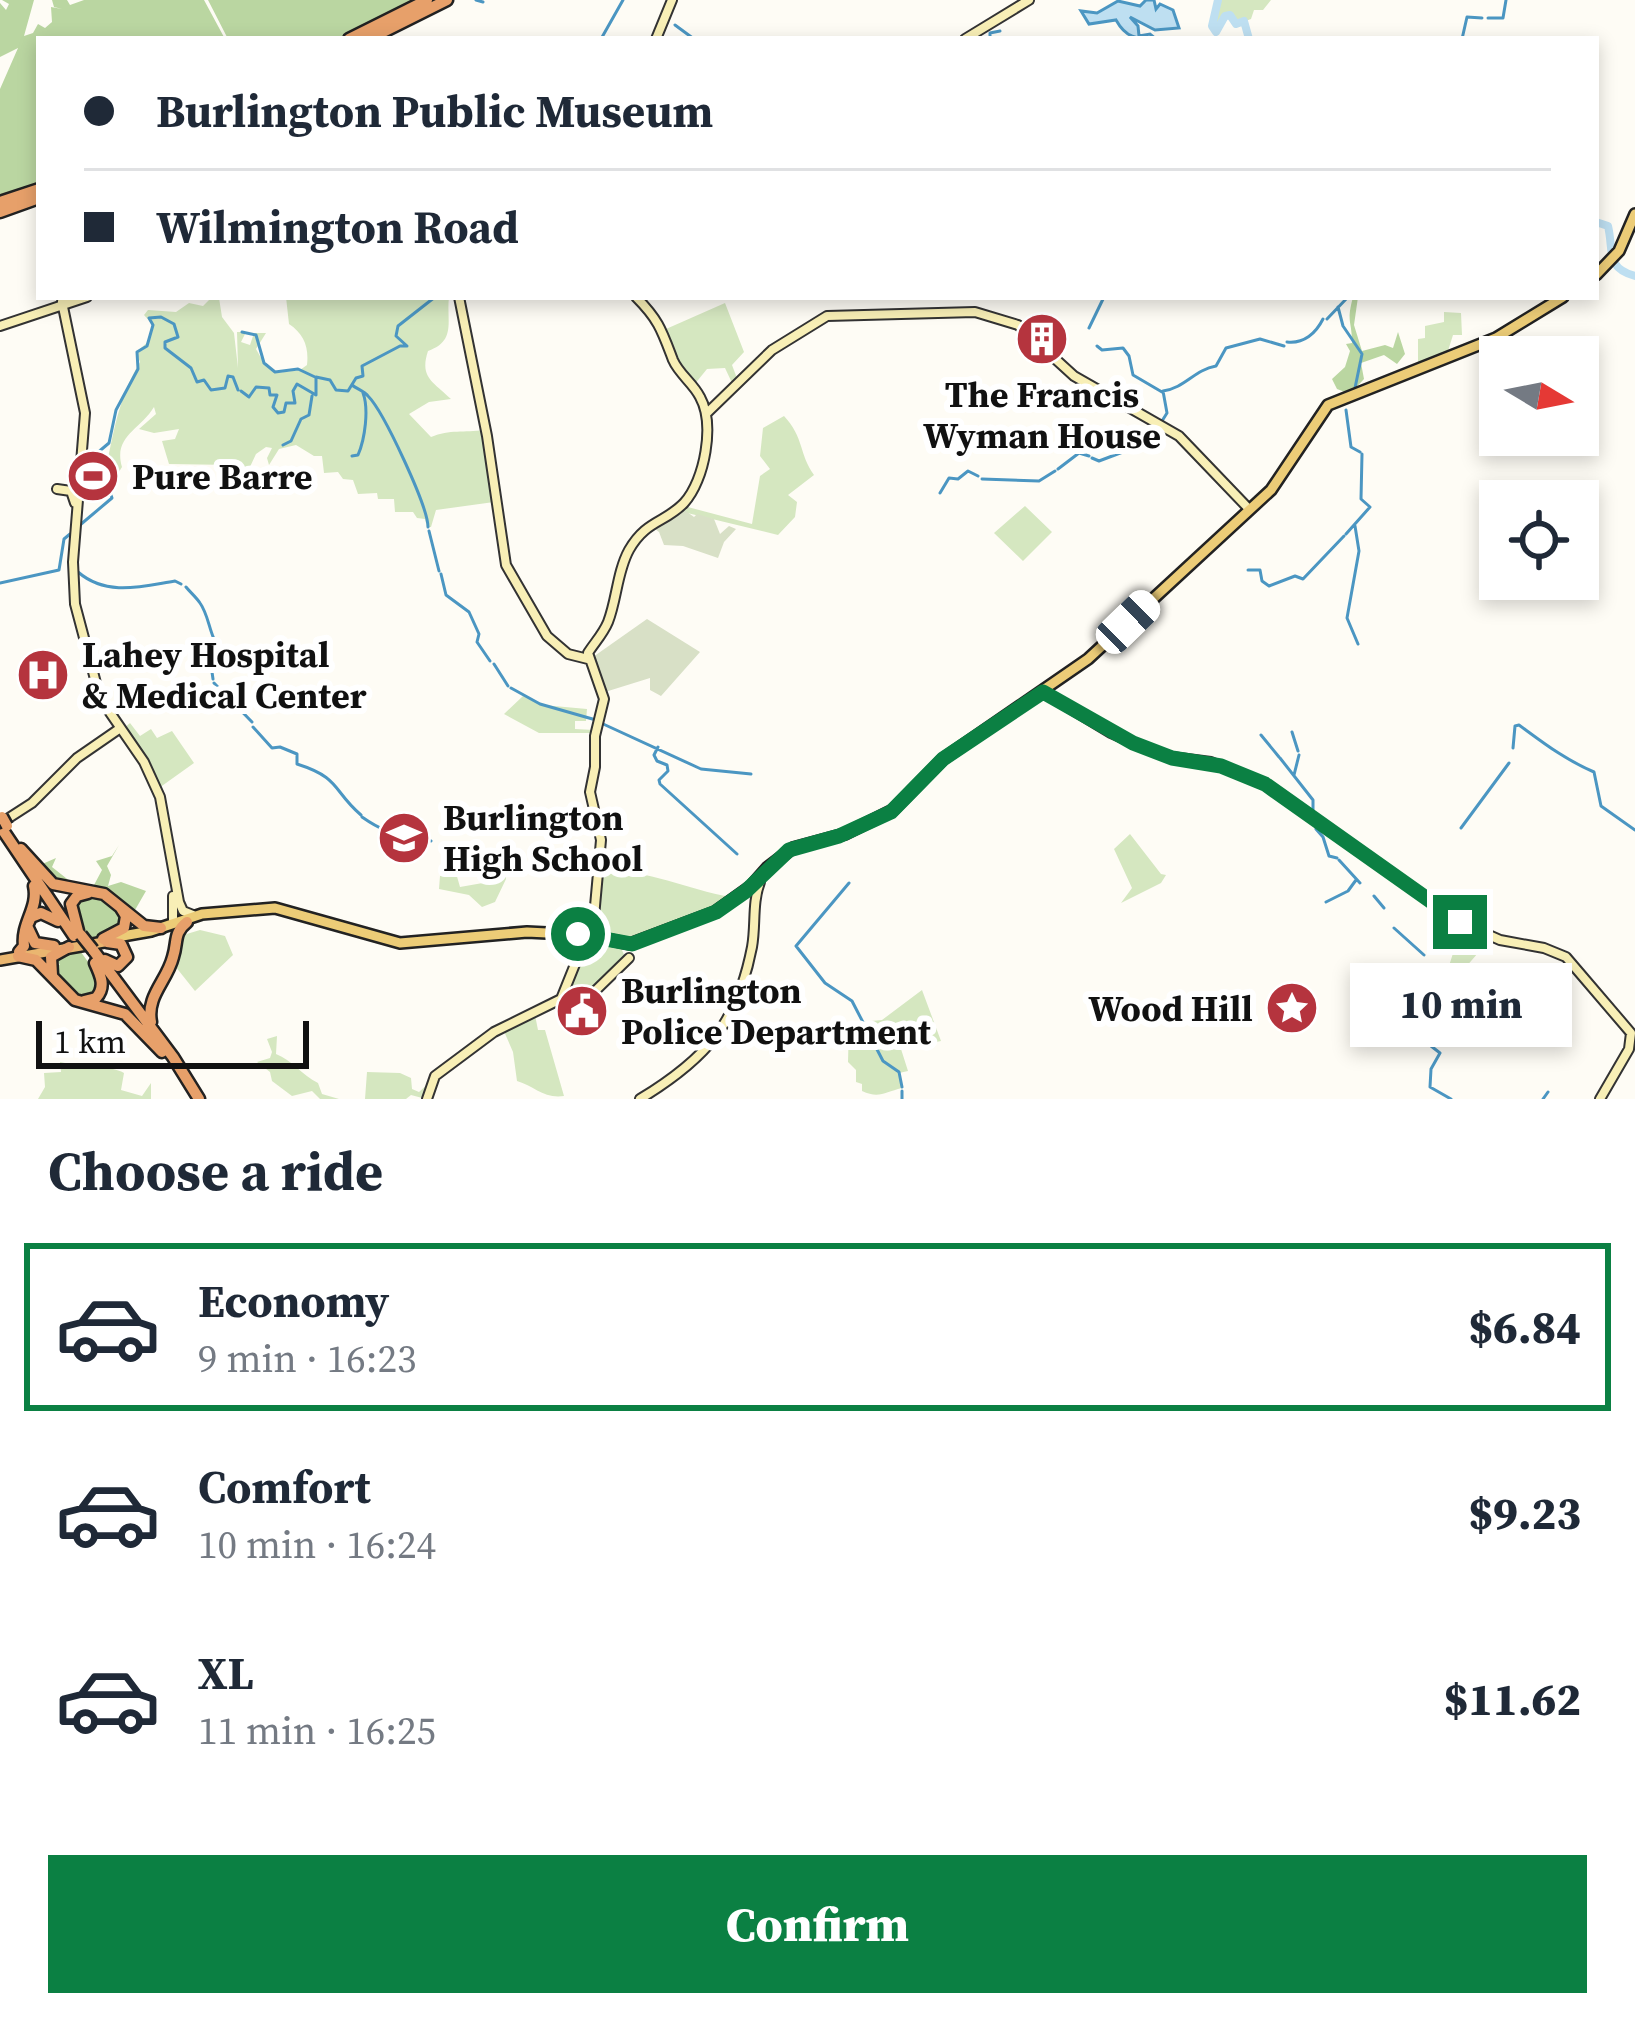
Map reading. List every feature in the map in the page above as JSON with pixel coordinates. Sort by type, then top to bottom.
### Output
[{"type":"highway","points":[[355,36],[427,0]]},
{"type":"highway","points":[[375,36],[447,0]]},
{"type":"highway","points":[[0,202],[36,190]]},
{"type":"highway","points":[[0,212],[36,200]]},
{"type":"highway","points":[[2,823],[76,937]]},
{"type":"highway","points":[[2,823],[28,872],[76,937],[96,949],[102,982],[100,994],[90,1001],[75,998],[49,968],[53,955],[76,937]]},
{"type":"highway","points":[[21,849],[53,884],[104,894],[144,926],[178,923],[173,959],[149,1010],[163,1049]]},
{"type":"highway","points":[[19,954],[24,946],[23,925],[36,901],[28,872]]},
{"type":"highway","points":[[76,937],[71,913],[73,900],[81,893],[98,895],[119,907],[126,919],[121,932],[96,949],[39,945],[28,936],[27,924],[33,916],[52,916],[76,937],[96,949],[195,1099]]},
{"type":"highway","points":[[19,954],[76,937]]},
{"type":"highway","points":[[0,958],[54,946]]},
{"type":"highway","points":[[19,954],[36,960],[75,1000],[123,1013],[163,1049]]},
{"type":"main road","points":[[657,36],[672,0]]},
{"type":"main road","points":[[974,36],[1032,0]]},
{"type":"main road","points":[[1599,272],[1612,260],[1635,214]]},
{"type":"main road","points":[[460,300],[506,565],[547,636],[568,654],[588,659]]},
{"type":"main road","points":[[427,1099],[429,1084],[437,1074],[498,1029],[561,999],[595,914],[601,836],[590,792],[604,701],[589,650],[608,622],[628,552],[648,525],[679,507],[691,493],[704,454],[707,413],[698,392],[675,364],[664,330],[639,300]]},
{"type":"main road","points":[[96,949],[208,914],[286,909],[404,944],[522,932],[637,943],[713,913],[752,890],[793,848],[839,836],[891,812],[943,759],[1096,652],[1273,488],[1328,405],[1496,338],[1558,300]]},
{"type":"main road","points":[[0,324],[60,303],[85,433],[70,590],[96,692],[112,730],[107,738]]},
{"type":"main road","points":[[707,413],[769,352],[827,316],[975,312],[1020,326],[1066,370],[1183,439],[1249,509]]},
{"type":"main road","points":[[78,484],[73,583],[96,692],[145,772],[160,810],[178,923]]},
{"type":"main road","points":[[57,489],[71,490],[75,504]]},
{"type":"main road","points":[[1043,692],[1133,743],[1172,758],[1207,761],[1255,779],[1462,923],[1502,941],[1566,957],[1630,1029],[1630,1049],[1600,1099]]},
{"type":"main road","points":[[107,719],[144,762],[158,791],[181,909],[178,923]]},
{"type":"main road","points":[[2,823],[25,809],[77,758],[118,730]]},
{"type":"main road","points":[[176,886],[178,923]]},
{"type":"main road","points":[[640,1099],[677,1076],[724,1029],[747,967],[752,890]]},
{"type":"main road","points":[[561,999],[596,992],[628,958]]},
{"type":"green space","points":[[2,0],[34,0],[24,36],[38,24],[45,28],[52,22],[51,7],[62,9],[54,7],[52,0],[67,0],[70,5],[84,0],[204,0],[223,36],[36,36],[36,184],[0,197],[0,89],[18,48],[0,57],[0,3],[6,10],[9,4]]},
{"type":"green space","points":[[208,0],[416,0],[343,36],[226,36]]},
{"type":"green space","points":[[1218,0],[1271,0],[1263,10],[1254,10],[1251,19],[1238,24],[1226,15],[1216,32],[1212,26]]},
{"type":"green space","points":[[219,300],[222,317],[234,333],[238,368],[237,332],[246,332],[241,342],[250,345],[254,333],[266,333],[256,349],[276,373],[307,365],[304,342],[289,324],[286,300],[449,300],[447,336],[428,351],[425,368],[451,399],[429,402],[409,414],[431,437],[484,430],[494,502],[436,510],[427,527],[425,519],[413,512],[395,512],[394,499],[378,499],[377,493],[358,494],[353,480],[343,479],[338,472],[324,473],[322,456],[296,445],[279,449],[269,465],[272,448],[266,447],[256,454],[249,469],[169,464],[162,441],[175,439],[179,429],[154,433],[139,429],[156,414],[154,407],[124,440],[117,475],[107,463],[123,399],[140,362],[136,352],[148,342],[152,324],[144,315],[148,310],[176,312],[189,303],[203,306]]},
{"type":"green space","points":[[1353,300],[1358,300],[1354,325],[1362,351],[1385,345],[1393,348],[1398,332],[1405,354],[1397,364],[1384,355],[1361,363],[1364,379],[1350,394],[1337,389],[1332,379],[1345,367],[1350,351],[1346,344],[1352,343]]},
{"type":"green space","points":[[725,303],[744,352],[732,365],[738,381],[733,385],[725,368],[707,369],[694,385],[675,359],[666,329]]},
{"type":"green space","points":[[1444,312],[1461,313],[1462,335],[1453,335],[1447,354],[1418,364],[1418,339],[1425,338],[1425,326],[1444,322]]},
{"type":"green space","points":[[784,416],[814,475],[788,495],[797,502],[795,517],[778,535],[679,511],[684,506],[752,524],[760,476],[770,469],[760,456],[763,428]]},
{"type":"green space","points":[[1025,506],[1052,532],[1023,561],[994,533]]},
{"type":"green space","points":[[683,509],[694,517],[714,519],[720,534],[729,526],[736,529],[718,558],[664,545],[650,525]]},
{"type":"green space","points":[[647,619],[700,652],[661,696],[650,690],[650,678],[605,692],[593,657]]},
{"type":"green space","points":[[523,696],[543,705],[587,709],[586,721],[575,721],[575,729],[593,733],[539,733],[504,714]]},
{"type":"green space","points":[[130,723],[140,736],[151,729],[157,738],[172,731],[194,763],[159,788],[123,729]]},
{"type":"green space","points":[[1130,834],[1166,875],[1161,883],[1121,903],[1132,888],[1114,849]]},
{"type":"green space","points":[[119,845],[107,866],[108,886],[121,882],[146,891],[135,910],[144,920],[166,922],[145,923],[115,898],[61,884],[40,865],[56,858],[52,867],[71,882],[94,885],[102,870],[96,861],[112,856]]},
{"type":"green space","points":[[494,857],[504,862],[506,879],[495,902],[482,907],[469,895],[439,889],[440,876],[456,873],[460,887],[494,881]]},
{"type":"green space","points":[[601,870],[650,876],[731,897],[727,903],[636,941],[592,934]]},
{"type":"green space","points":[[89,896],[104,899],[121,911],[123,924],[111,935],[88,938],[75,920],[75,901]]},
{"type":"green space","points":[[1462,925],[1491,938],[1452,983],[1448,969]]},
{"type":"green space","points":[[200,930],[225,936],[233,955],[195,991],[175,966],[180,936]]},
{"type":"green space","points":[[587,939],[621,948],[626,959],[598,988],[565,999]]},
{"type":"green space","points":[[78,948],[99,977],[95,996],[68,988],[52,963],[60,965],[56,958]]},
{"type":"green space","points":[[922,990],[941,1041],[901,1049],[908,1071],[899,1073],[902,1088],[878,1095],[862,1091],[856,1070],[848,1062],[849,1023],[882,1020]]},
{"type":"green space","points":[[535,1015],[538,1030],[545,1030],[564,1096],[545,1094],[517,1081],[513,1052],[503,1029]]},
{"type":"green space","points":[[277,1036],[276,1054],[318,1083],[322,1094],[339,1099],[320,1099],[312,1091],[292,1096],[272,1081],[270,1072],[257,1062],[270,1058],[267,1039]]},
{"type":"green space","points":[[60,1062],[118,1070],[124,1073],[121,1090],[142,1096],[151,1083],[151,1099],[38,1099],[45,1087],[44,1073],[61,1072]]},
{"type":"green space","points":[[367,1072],[400,1073],[411,1078],[412,1089],[419,1092],[429,1083],[426,1099],[411,1095],[365,1099]]},
{"type":"water","points":[[1154,0],[1156,9],[1160,4],[1173,10],[1179,28],[1155,30],[1130,17],[1138,26],[1139,36],[1132,36],[1116,20],[1089,24],[1081,11],[1097,13],[1118,1],[1140,6]]},
{"type":"waterway","points":[[476,0],[483,2]]},
{"type":"waterway","points":[[603,36],[623,0]]},
{"type":"waterway","points":[[1218,0],[1212,26],[1216,32],[1230,15],[1236,24],[1244,21],[1248,36]]},
{"type":"waterway","points":[[1488,18],[1503,18],[1506,0]]},
{"type":"waterway","points":[[1463,36],[1467,17],[1482,18]]},
{"type":"waterway","points":[[675,25],[690,36]]},
{"type":"waterway","points":[[990,36],[1000,31]]},
{"type":"waterway","points":[[1599,223],[1608,226],[1615,263],[1635,276]]},
{"type":"waterway","points":[[241,391],[249,397],[256,387],[269,388],[270,395],[277,395],[273,407],[278,413],[284,412],[286,403],[295,403],[297,384],[316,395],[316,377],[330,380],[336,390],[348,391],[363,376],[362,366],[407,346],[396,336],[398,326],[431,300]]},
{"type":"waterway","points":[[1089,328],[1103,300]]},
{"type":"waterway","points":[[1327,319],[1345,300]]},
{"type":"waterway","points":[[1338,307],[1343,326],[1362,354],[1355,388]]},
{"type":"waterway","points":[[80,525],[112,498],[96,454],[109,443],[116,410],[138,369],[137,352],[147,346],[153,325],[149,318],[161,317],[174,324],[178,337],[165,342],[165,348],[191,368],[197,382],[204,380],[211,390],[225,388],[228,376],[238,390]]},
{"type":"waterway","points":[[1287,342],[1309,336],[1323,319]]},
{"type":"waterway","points":[[242,332],[256,335],[264,363],[275,372],[298,369],[315,377]]},
{"type":"waterway","points":[[1162,421],[1167,413],[1163,391],[1216,366],[1226,348],[1260,339],[1284,346]]},
{"type":"waterway","points":[[1097,346],[1102,350],[1123,348],[1133,375],[1162,392]]},
{"type":"waterway","points":[[352,385],[368,396],[384,420],[413,481],[428,527]]},
{"type":"waterway","points":[[352,456],[358,455],[364,433],[363,393]]},
{"type":"waterway","points":[[283,445],[309,415],[312,396]]},
{"type":"waterway","points":[[1346,410],[1351,447],[1360,452]]},
{"type":"waterway","points":[[1092,458],[1099,461],[1152,441],[1155,426]]},
{"type":"waterway","points":[[1058,469],[1079,453],[1089,456]]},
{"type":"waterway","points":[[1346,534],[1370,507],[1361,499],[1362,454]]},
{"type":"waterway","points":[[940,493],[949,478],[958,479],[968,471],[978,476]]},
{"type":"waterway","points":[[982,479],[1039,481],[1055,471]]},
{"type":"waterway","points":[[1355,526],[1359,551],[1347,618],[1358,644]]},
{"type":"waterway","points":[[429,531],[439,571]]},
{"type":"waterway","points":[[0,583],[59,570],[64,539],[70,534]]},
{"type":"waterway","points":[[1248,570],[1260,570],[1262,581],[1269,586],[1295,576],[1303,579],[1344,536]]},
{"type":"waterway","points":[[78,572],[113,587],[181,584]]},
{"type":"waterway","points":[[441,574],[446,595],[469,612],[479,634],[477,642],[490,661]]},
{"type":"waterway","points":[[186,587],[203,609],[221,650],[211,665],[213,679]]},
{"type":"waterway","points":[[494,664],[508,686]]},
{"type":"waterway","points":[[214,683],[252,722]]},
{"type":"waterway","points":[[511,688],[540,704],[596,720]]},
{"type":"waterway","points":[[601,723],[701,769],[751,774]]},
{"type":"waterway","points":[[1513,748],[1515,726],[1519,725],[1594,772],[1601,806],[1635,830]]},
{"type":"waterway","points":[[253,727],[272,748],[297,754],[297,764],[329,780],[361,815]]},
{"type":"waterway","points":[[1292,732],[1298,751]]},
{"type":"waterway","points":[[1261,735],[1279,757]]},
{"type":"waterway","points":[[658,747],[654,755],[668,771],[660,784],[737,854]]},
{"type":"waterway","points":[[1294,775],[1299,755]]},
{"type":"waterway","points":[[1280,758],[1313,800],[1313,813]]},
{"type":"waterway","points":[[1461,828],[1509,763]]},
{"type":"waterway","points":[[362,817],[388,831],[431,841]]},
{"type":"waterway","points":[[1316,829],[1329,856],[1337,858]]},
{"type":"waterway","points":[[1339,860],[1360,883]]},
{"type":"waterway","points":[[1326,902],[1348,891],[1356,880]]},
{"type":"waterway","points":[[849,883],[796,946],[825,983],[852,1001],[883,1061],[899,1072],[902,1087]]},
{"type":"waterway","points":[[1374,896],[1384,908]]},
{"type":"waterway","points":[[1394,928],[1424,955]]},
{"type":"waterway","points":[[1432,1039],[1426,1026],[1447,988],[1446,968],[1440,965]]},
{"type":"waterway","points":[[1431,1046],[1440,1053],[1431,1069],[1430,1087],[1451,1099]]},
{"type":"waterway","points":[[902,1091],[902,1099]]},
{"type":"waterway","points":[[1543,1099],[1548,1092]]},
{"type":"place","name":"The Francis Wyman House","points":[[1042,339]]},
{"type":"place","name":"Pure Barre","points":[[93,476]]},
{"type":"place","name":"Lahey Hospital & Medical Center","points":[[43,675]]},
{"type":"place","name":"Burlington High School","points":[[404,838]]},
{"type":"place","name":"Wood Hill","points":[[1292,1008]]},
{"type":"place","name":"Burlington Police Department","points":[[582,1011]]},
{"type":"route","points":[[578,934],[632,944],[716,912],[789,850],[839,836],[891,812],[943,759],[1043,692],[1113,734],[1156,753],[1201,760],[1265,784],[1460,922]]}]
